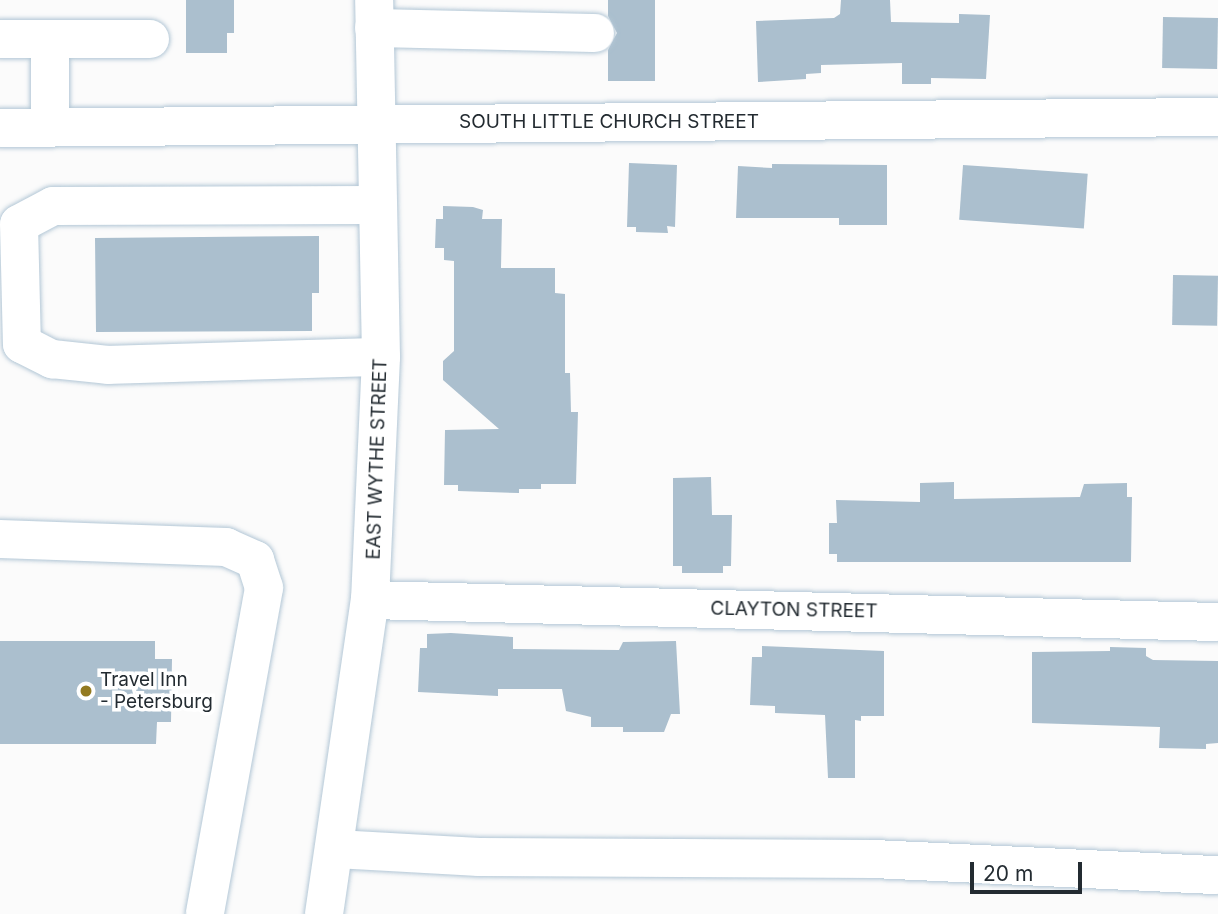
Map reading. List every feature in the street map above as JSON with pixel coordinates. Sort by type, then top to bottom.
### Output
[{"type":"main road","points":[[374,14],[595,33]]},
{"type":"main road","name":"EAST WYTHE STREET","points":[[324,914],[336,849],[370,600],[381,357],[373,124],[374,14]]},
{"type":"main road","points":[[0,39],[150,39]]},
{"type":"main road","points":[[50,39],[50,128]]},
{"type":"main road","name":"SOUTH LITTLE CHURCH STREET","points":[[0,128],[1218,117]]},
{"type":"main road","points":[[375,205],[53,206],[19,224],[22,344],[52,359],[108,365],[381,357]]},
{"type":"main road","points":[[0,540],[226,547],[255,560],[264,587],[205,914]]},
{"type":"main road","name":"CLAYTON STREET","points":[[370,600],[1218,622]]},
{"type":"main road","points":[[336,849],[479,857],[874,859],[1218,875]]},
{"type":"building","points":[[186,0],[234,0],[234,33],[227,33],[227,53],[186,53]]},
{"type":"building","points":[[608,0],[655,0],[655,81],[608,81],[608,50],[617,33],[608,16]]},
{"type":"building","points":[[841,0],[890,0],[891,22],[959,23],[959,14],[990,15],[986,79],[931,78],[931,84],[902,84],[902,63],[821,65],[821,73],[806,74],[806,79],[758,82],[756,21],[834,18],[840,14]]},
{"type":"building","points":[[1163,17],[1218,18],[1217,69],[1162,68]]},
{"type":"building","points":[[629,163],[677,165],[675,227],[667,226],[668,233],[636,232],[636,227],[627,227]]},
{"type":"building","points":[[772,164],[887,165],[887,225],[839,225],[839,218],[736,218],[738,166],[772,168]]},
{"type":"building","points":[[963,165],[1088,174],[1084,229],[959,220]]},
{"type":"building","points":[[443,206],[473,207],[483,210],[482,219],[502,219],[501,268],[555,268],[555,293],[565,294],[565,373],[570,373],[571,412],[578,412],[576,484],[541,484],[541,489],[519,489],[519,493],[458,491],[458,485],[444,485],[445,430],[499,429],[443,380],[443,361],[454,351],[454,261],[444,260],[444,248],[435,248],[436,219],[443,219]]},
{"type":"building","points":[[319,236],[319,293],[312,293],[312,331],[96,332],[95,238]]},
{"type":"building","points":[[1173,275],[1218,276],[1217,326],[1172,325]]},
{"type":"building","points":[[711,477],[712,515],[732,515],[731,566],[723,566],[723,573],[682,573],[682,566],[673,566],[673,478]]},
{"type":"building","points":[[954,482],[954,499],[1080,497],[1084,484],[1127,483],[1127,497],[1132,497],[1131,562],[837,562],[837,554],[829,554],[829,523],[837,523],[836,500],[920,502],[920,483]]},
{"type":"building","points":[[427,634],[513,637],[513,649],[619,650],[623,642],[676,641],[680,714],[671,714],[664,732],[623,732],[623,727],[591,727],[591,717],[566,711],[562,689],[498,689],[498,696],[418,692],[420,648],[427,648]]},
{"type":"building","name":"Travel Inn - Petersburg","points":[[0,641],[155,641],[155,659],[172,659],[171,722],[157,722],[156,744],[0,744]]},
{"type":"building","points":[[762,646],[884,651],[884,716],[861,716],[861,721],[855,720],[855,778],[828,778],[825,715],[775,713],[775,706],[750,705],[752,657],[762,657]]},
{"type":"building","points":[[1110,647],[1146,648],[1146,656],[1153,660],[1218,661],[1218,743],[1206,744],[1206,749],[1159,748],[1160,727],[1032,723],[1032,652],[1110,651]]},
{"type":"place","name":"Travel Inn - Petersburg","points":[[86,691]]}]
